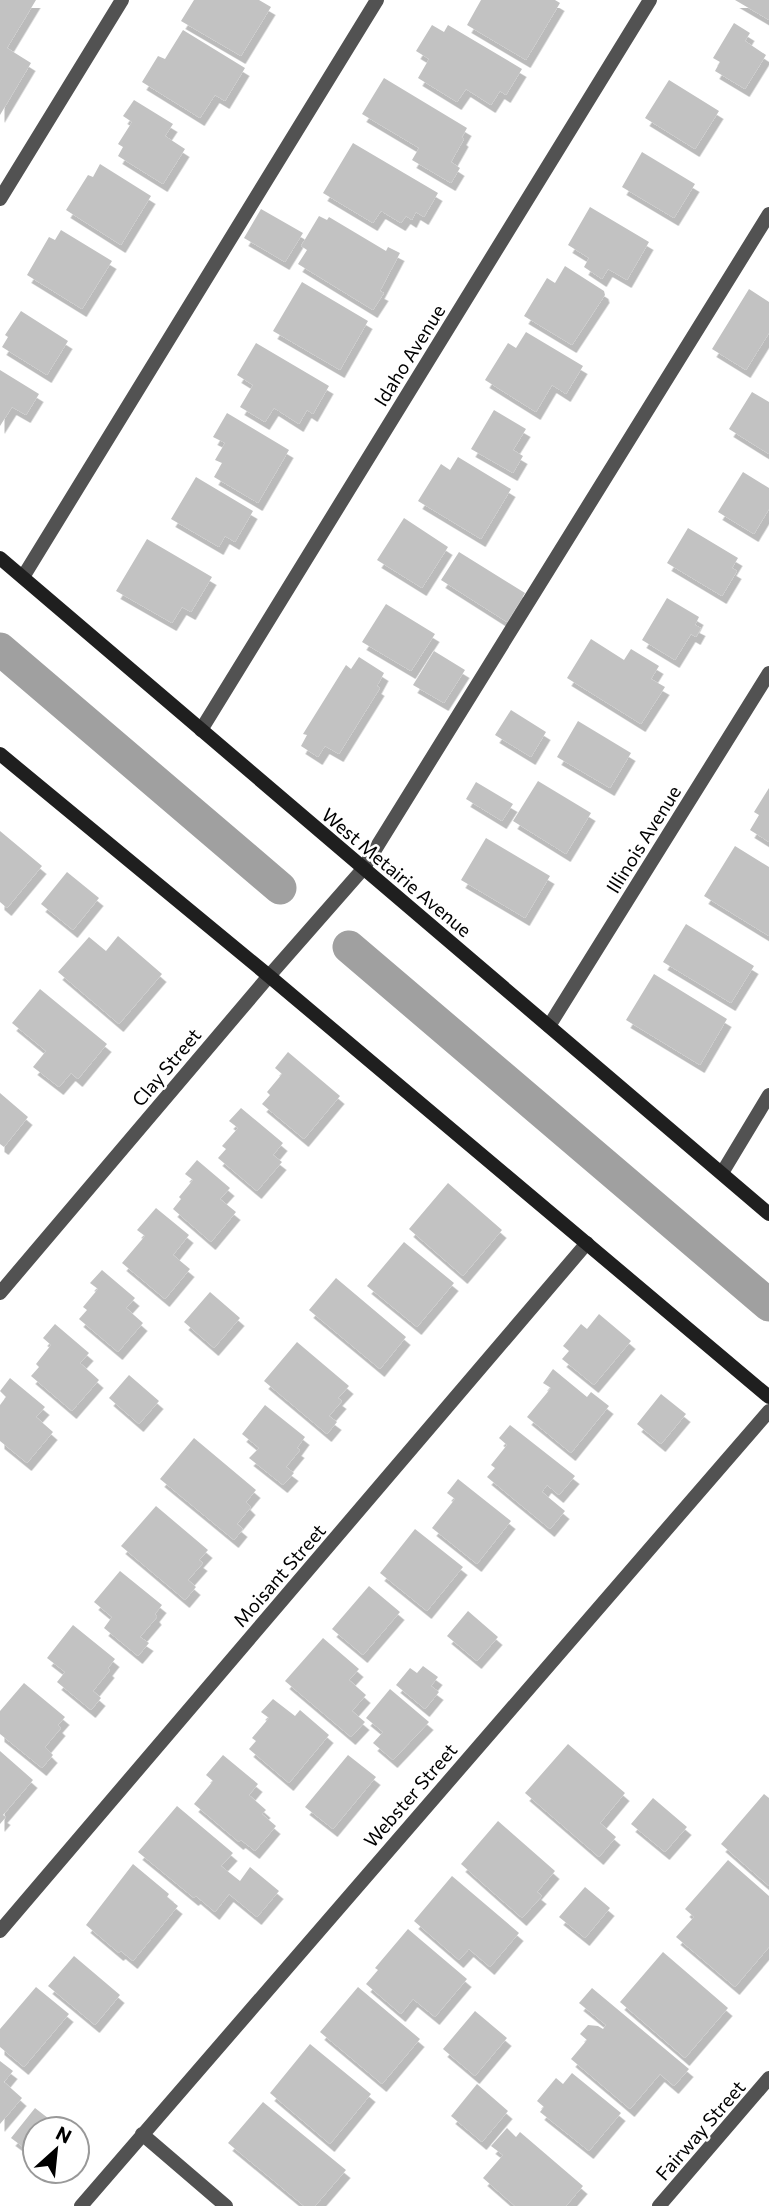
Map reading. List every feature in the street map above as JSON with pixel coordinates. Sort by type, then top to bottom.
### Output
[{"type":"main road","name":"West Metairie Avenue","points":[[0,558],[769,1214]]},
{"type":"main road","points":[[0,754],[269,976],[769,1397]]},
{"type":"street","points":[[0,199],[122,0]]},
{"type":"street","points":[[23,577],[377,0]]},
{"type":"street","name":"Idaho Avenue","points":[[201,730],[650,0]]},
{"type":"street","name":"Clay Street","points":[[0,1293],[363,869],[769,214]]},
{"type":"street","name":"Illinois Avenue","points":[[549,1026],[769,673]]},
{"type":"street","points":[[722,1174],[769,1095]]},
{"type":"street","name":"Moisant Street","points":[[0,1931],[587,1243]]},
{"type":"street","name":"Webster Street","points":[[81,2206],[769,1411]]},
{"type":"street","name":"Fairway Street","points":[[659,2206],[769,2078]]},
{"type":"street","points":[[142,2134],[226,2206]]},
{"type":"building","points":[[0,0],[36,0],[7,48],[31,63],[0,115]]},
{"type":"building","points":[[194,0],[259,0],[271,7],[241,56],[181,21]]},
{"type":"building","points":[[481,0],[555,0],[560,3],[526,60],[467,25]]},
{"type":"building","points":[[735,0],[769,0],[769,20]]},
{"type":"building","points":[[734,23],[750,33],[745,41],[766,55],[745,89],[715,71],[720,62],[713,58]]},
{"type":"building","points":[[432,25],[444,32],[448,25],[522,69],[506,95],[500,91],[491,105],[466,89],[457,102],[418,78],[429,59],[416,51]]},
{"type":"building","points":[[183,30],[245,68],[225,101],[215,95],[200,118],[142,82],[158,56],[165,59]]},
{"type":"building","points":[[384,78],[467,128],[451,162],[460,168],[451,183],[412,160],[419,148],[362,114]]},
{"type":"building","points":[[669,80],[719,111],[695,149],[645,118]]},
{"type":"building","points":[[134,100],[173,124],[165,136],[185,149],[163,184],[118,156],[123,147],[118,144],[132,122],[123,116]]},
{"type":"building","points":[[353,143],[438,193],[424,217],[416,212],[412,220],[406,216],[401,223],[381,211],[373,223],[323,193]]},
{"type":"building","points":[[642,152],[695,184],[674,218],[622,187]]},
{"type":"building","points":[[100,164],[151,196],[121,245],[66,210],[88,175],[93,177]]},
{"type":"building","points":[[590,207],[649,242],[627,280],[608,269],[602,279],[584,267],[589,258],[568,245]]},
{"type":"building","points":[[261,209],[303,233],[285,262],[244,238]]},
{"type":"building","points":[[319,216],[327,220],[329,217],[386,251],[388,247],[400,253],[380,291],[384,293],[373,310],[298,264],[307,250],[301,246]]},
{"type":"building","points":[[61,230],[112,261],[82,309],[27,275],[49,237],[55,240]]},
{"type":"building","points":[[565,266],[604,291],[605,295],[572,345],[524,316],[547,278],[555,283]]},
{"type":"building","points":[[302,282],[368,321],[340,370],[273,331]]},
{"type":"building","points":[[749,289],[769,302],[769,333],[746,370],[712,349]]},
{"type":"building","points":[[21,311],[68,341],[47,375],[2,347],[8,337],[5,335]]},
{"type":"building","points":[[526,332],[583,366],[566,394],[552,385],[536,412],[485,380],[508,343],[516,348]]},
{"type":"building","points":[[256,343],[329,386],[313,414],[307,410],[299,424],[274,408],[265,422],[240,407],[253,385],[237,375]]},
{"type":"building","points":[[0,370],[39,394],[26,415],[12,407],[0,426]]},
{"type":"building","points":[[752,392],[769,402],[769,454],[729,429]]},
{"type":"building","points":[[494,410],[526,429],[513,450],[523,456],[513,473],[471,449]]},
{"type":"building","points":[[227,413],[289,450],[258,503],[214,477],[222,463],[215,460],[225,443],[213,437]]},
{"type":"building","points":[[458,457],[511,489],[481,539],[418,501],[441,464],[450,470]]},
{"type":"building","points":[[743,472],[769,488],[769,509],[754,534],[718,512]]},
{"type":"building","points":[[196,477],[253,511],[235,542],[225,536],[219,547],[171,519]]},
{"type":"building","points":[[404,518],[448,547],[422,588],[377,560]]},
{"type":"building","points":[[688,528],[738,558],[732,568],[737,571],[722,596],[667,563]]},
{"type":"building","points":[[147,539],[212,577],[191,612],[182,607],[172,623],[116,591]]},
{"type":"building","points":[[459,552],[525,593],[507,622],[441,580]]},
{"type":"building","points":[[667,598],[699,617],[695,625],[701,628],[696,637],[691,634],[675,660],[642,640]]},
{"type":"building","points":[[386,604],[435,634],[411,671],[362,642]]},
{"type":"building","points":[[591,639],[624,660],[631,649],[659,666],[651,679],[665,687],[641,724],[567,678]]},
{"type":"building","points":[[434,651],[465,670],[444,703],[413,685]]},
{"type":"building","points":[[359,657],[384,673],[377,686],[380,688],[339,754],[325,746],[318,757],[301,746],[307,735],[303,734],[346,665],[351,669]]},
{"type":"building","points":[[511,710],[546,732],[531,757],[495,735]]},
{"type":"building","points":[[578,721],[631,753],[610,788],[557,757]]},
{"type":"building","points":[[538,781],[591,813],[566,854],[513,821]]},
{"type":"building","points":[[476,782],[513,804],[502,821],[466,799]]},
{"type":"building","points":[[769,788],[769,842],[750,830],[759,815],[754,812]]},
{"type":"building","points":[[0,831],[42,866],[7,908],[0,902]]},
{"type":"building","points":[[486,838],[550,876],[525,918],[461,880]]},
{"type":"building","points":[[735,846],[769,867],[769,936],[704,896]]},
{"type":"building","points":[[67,872],[99,898],[73,930],[41,904]]},
{"type":"building","points":[[686,924],[754,966],[731,1003],[663,962]]},
{"type":"building","points":[[118,936],[162,974],[119,1024],[58,972],[89,937],[106,951]]},
{"type":"building","points":[[654,974],[727,1019],[700,1065],[626,1020]]},
{"type":"building","points":[[40,989],[107,1044],[78,1079],[71,1073],[59,1087],[33,1067],[46,1051],[12,1023]]},
{"type":"building","points":[[288,1052],[340,1096],[304,1139],[262,1104],[270,1095],[267,1092],[282,1074],[275,1068]]},
{"type":"building","points":[[0,1093],[28,1117],[4,1147],[0,1144]]},
{"type":"building","points":[[241,1108],[283,1143],[273,1155],[282,1162],[257,1191],[218,1158],[226,1149],[222,1146],[238,1128],[229,1121]]},
{"type":"building","points":[[197,1160],[230,1188],[220,1199],[236,1212],[211,1242],[173,1209],[193,1180],[185,1174]]},
{"type":"building","points":[[448,1183],[502,1230],[463,1276],[409,1229]]},
{"type":"building","points":[[156,1208],[189,1235],[173,1255],[190,1269],[165,1299],[122,1263],[145,1236],[137,1230]]},
{"type":"building","points":[[404,1242],[454,1283],[417,1327],[367,1286]]},
{"type":"building","points":[[102,1270],[135,1298],[126,1308],[143,1323],[118,1352],[79,1319],[87,1310],[83,1307],[98,1289],[90,1283]]},
{"type":"building","points":[[336,1278],[406,1337],[380,1369],[309,1310]]},
{"type":"building","points":[[210,1292],[240,1318],[214,1348],[184,1322]]},
{"type":"building","points":[[599,1314],[631,1341],[594,1385],[562,1359],[569,1351],[563,1346],[581,1324],[587,1329]]},
{"type":"building","points":[[55,1324],[89,1353],[80,1363],[99,1380],[72,1411],[31,1376],[39,1367],[36,1364],[51,1345],[43,1338]]},
{"type":"building","points":[[297,1342],[349,1386],[338,1398],[342,1401],[329,1416],[337,1422],[327,1434],[264,1381]]},
{"type":"building","points":[[553,1369],[587,1397],[591,1392],[609,1406],[571,1453],[527,1417],[551,1388],[543,1383]]},
{"type":"building","points":[[129,1375],[159,1401],[139,1424],[109,1398]]},
{"type":"building","points":[[10,1378],[45,1407],[36,1417],[53,1432],[27,1463],[0,1441],[0,1405],[6,1397],[0,1391]]},
{"type":"building","points":[[661,1394],[686,1414],[661,1444],[637,1424]]},
{"type":"building","points":[[265,1405],[305,1437],[297,1448],[300,1450],[286,1467],[294,1473],[283,1485],[249,1458],[259,1448],[242,1434]]},
{"type":"building","points":[[510,1425],[575,1476],[559,1495],[547,1485],[542,1492],[565,1511],[550,1529],[487,1477],[495,1468],[491,1465],[507,1445],[499,1438]]},
{"type":"building","points":[[194,1438],[256,1490],[246,1502],[251,1507],[237,1524],[243,1529],[234,1540],[160,1479]]},
{"type":"building","points":[[458,1479],[511,1521],[477,1564],[432,1528],[455,1499],[447,1493]]},
{"type":"building","points":[[156,1506],[208,1550],[199,1560],[203,1563],[188,1580],[196,1587],[185,1600],[121,1546]]},
{"type":"building","points":[[415,1529],[463,1567],[427,1611],[380,1573]]},
{"type":"building","points":[[120,1571],[162,1605],[155,1614],[157,1617],[140,1637],[149,1643],[138,1656],[104,1628],[112,1617],[94,1602]]},
{"type":"building","points":[[369,1586],[400,1612],[363,1655],[332,1629]]},
{"type":"building","points":[[468,1611],[498,1637],[477,1661],[447,1636]]},
{"type":"building","points":[[73,1625],[115,1659],[108,1668],[110,1670],[93,1691],[101,1698],[91,1710],[57,1682],[65,1672],[47,1658]]},
{"type":"building","points":[[323,1638],[359,1669],[349,1680],[366,1695],[352,1711],[365,1722],[351,1737],[285,1681]]},
{"type":"building","points":[[423,1666],[438,1677],[431,1686],[439,1692],[425,1709],[396,1685],[410,1668],[417,1673]]},
{"type":"building","points":[[24,1683],[65,1717],[58,1725],[61,1728],[45,1747],[53,1755],[42,1768],[0,1734],[0,1711]]},
{"type":"building","points":[[390,1689],[429,1722],[393,1760],[373,1743],[383,1732],[366,1718]]},
{"type":"building","points":[[273,1699],[295,1716],[300,1710],[329,1735],[289,1783],[249,1749],[256,1741],[252,1738],[269,1718],[261,1712]]},
{"type":"building","points":[[568,1744],[625,1793],[600,1823],[616,1837],[599,1857],[525,1793]]},
{"type":"building","points":[[0,1751],[33,1780],[3,1815],[6,1817],[0,1824]]},
{"type":"building","points":[[223,1755],[258,1784],[249,1795],[266,1810],[262,1814],[276,1826],[255,1851],[241,1840],[239,1842],[194,1804],[213,1781],[206,1775]]},
{"type":"building","points":[[348,1755],[376,1777],[333,1829],[305,1807]]},
{"type":"building","points":[[764,1794],[769,1798],[769,1886],[721,1844]]},
{"type":"building","points":[[653,1798],[687,1827],[665,1852],[631,1824]]},
{"type":"building","points":[[177,1806],[233,1853],[221,1866],[240,1881],[250,1867],[279,1891],[257,1917],[229,1894],[215,1912],[138,1852]]},
{"type":"building","points":[[498,1821],[555,1871],[537,1892],[542,1896],[522,1918],[461,1864]]},
{"type":"building","points":[[728,1860],[769,1896],[769,1947],[735,1987],[676,1937],[694,1917],[685,1909]]},
{"type":"building","points":[[133,1864],[169,1894],[167,1897],[178,1906],[133,1961],[121,1951],[119,1953],[86,1925]]},
{"type":"building","points":[[452,1876],[519,1933],[490,1967],[469,1949],[459,1960],[414,1921]]},
{"type":"building","points":[[585,1887],[610,1908],[585,1938],[559,1917]]},
{"type":"building","points":[[408,1929],[467,1979],[435,2017],[413,1999],[401,2014],[366,1984],[378,1970],[375,1968]]},
{"type":"building","points":[[663,1952],[728,2008],[685,2058],[620,2002]]},
{"type":"building","points":[[74,1956],[120,1995],[95,2025],[48,1986]]},
{"type":"building","points":[[36,1987],[69,2014],[24,2067],[0,2047],[0,2029]]},
{"type":"building","points":[[358,1987],[420,2039],[382,2084],[320,2032]]},
{"type":"building","points":[[592,1988],[689,2069],[674,2086],[660,2074],[630,2109],[571,2059],[587,2040],[580,2034],[588,2025],[603,2029],[606,2025],[579,2003]]},
{"type":"building","points":[[475,2011],[507,2038],[475,2076],[443,2049]]},
{"type":"building","points":[[310,2044],[371,2094],[330,2144],[270,2093]]},
{"type":"building","points":[[0,2061],[13,2071],[4,2082],[22,2098],[0,2124]]},
{"type":"building","points":[[572,2073],[621,2113],[589,2151],[540,2112],[544,2107],[537,2101],[556,2078],[563,2084]]},
{"type":"building","points":[[477,2084],[508,2111],[482,2142],[451,2116]]},
{"type":"building","points":[[263,2102],[346,2170],[315,2206],[304,2206],[228,2143]]},
{"type":"building","points":[[35,2108],[44,2115],[29,2115]]},
{"type":"building","points":[[21,2126],[21,2146],[11,2138]]},
{"type":"building","points":[[507,2128],[516,2137],[520,2132],[583,2186],[566,2206],[515,2206],[483,2178],[503,2155],[491,2146]]},
{"type":"waterway","points":[[0,649],[280,888]]},
{"type":"waterway","points":[[349,947],[769,1305]]}]
